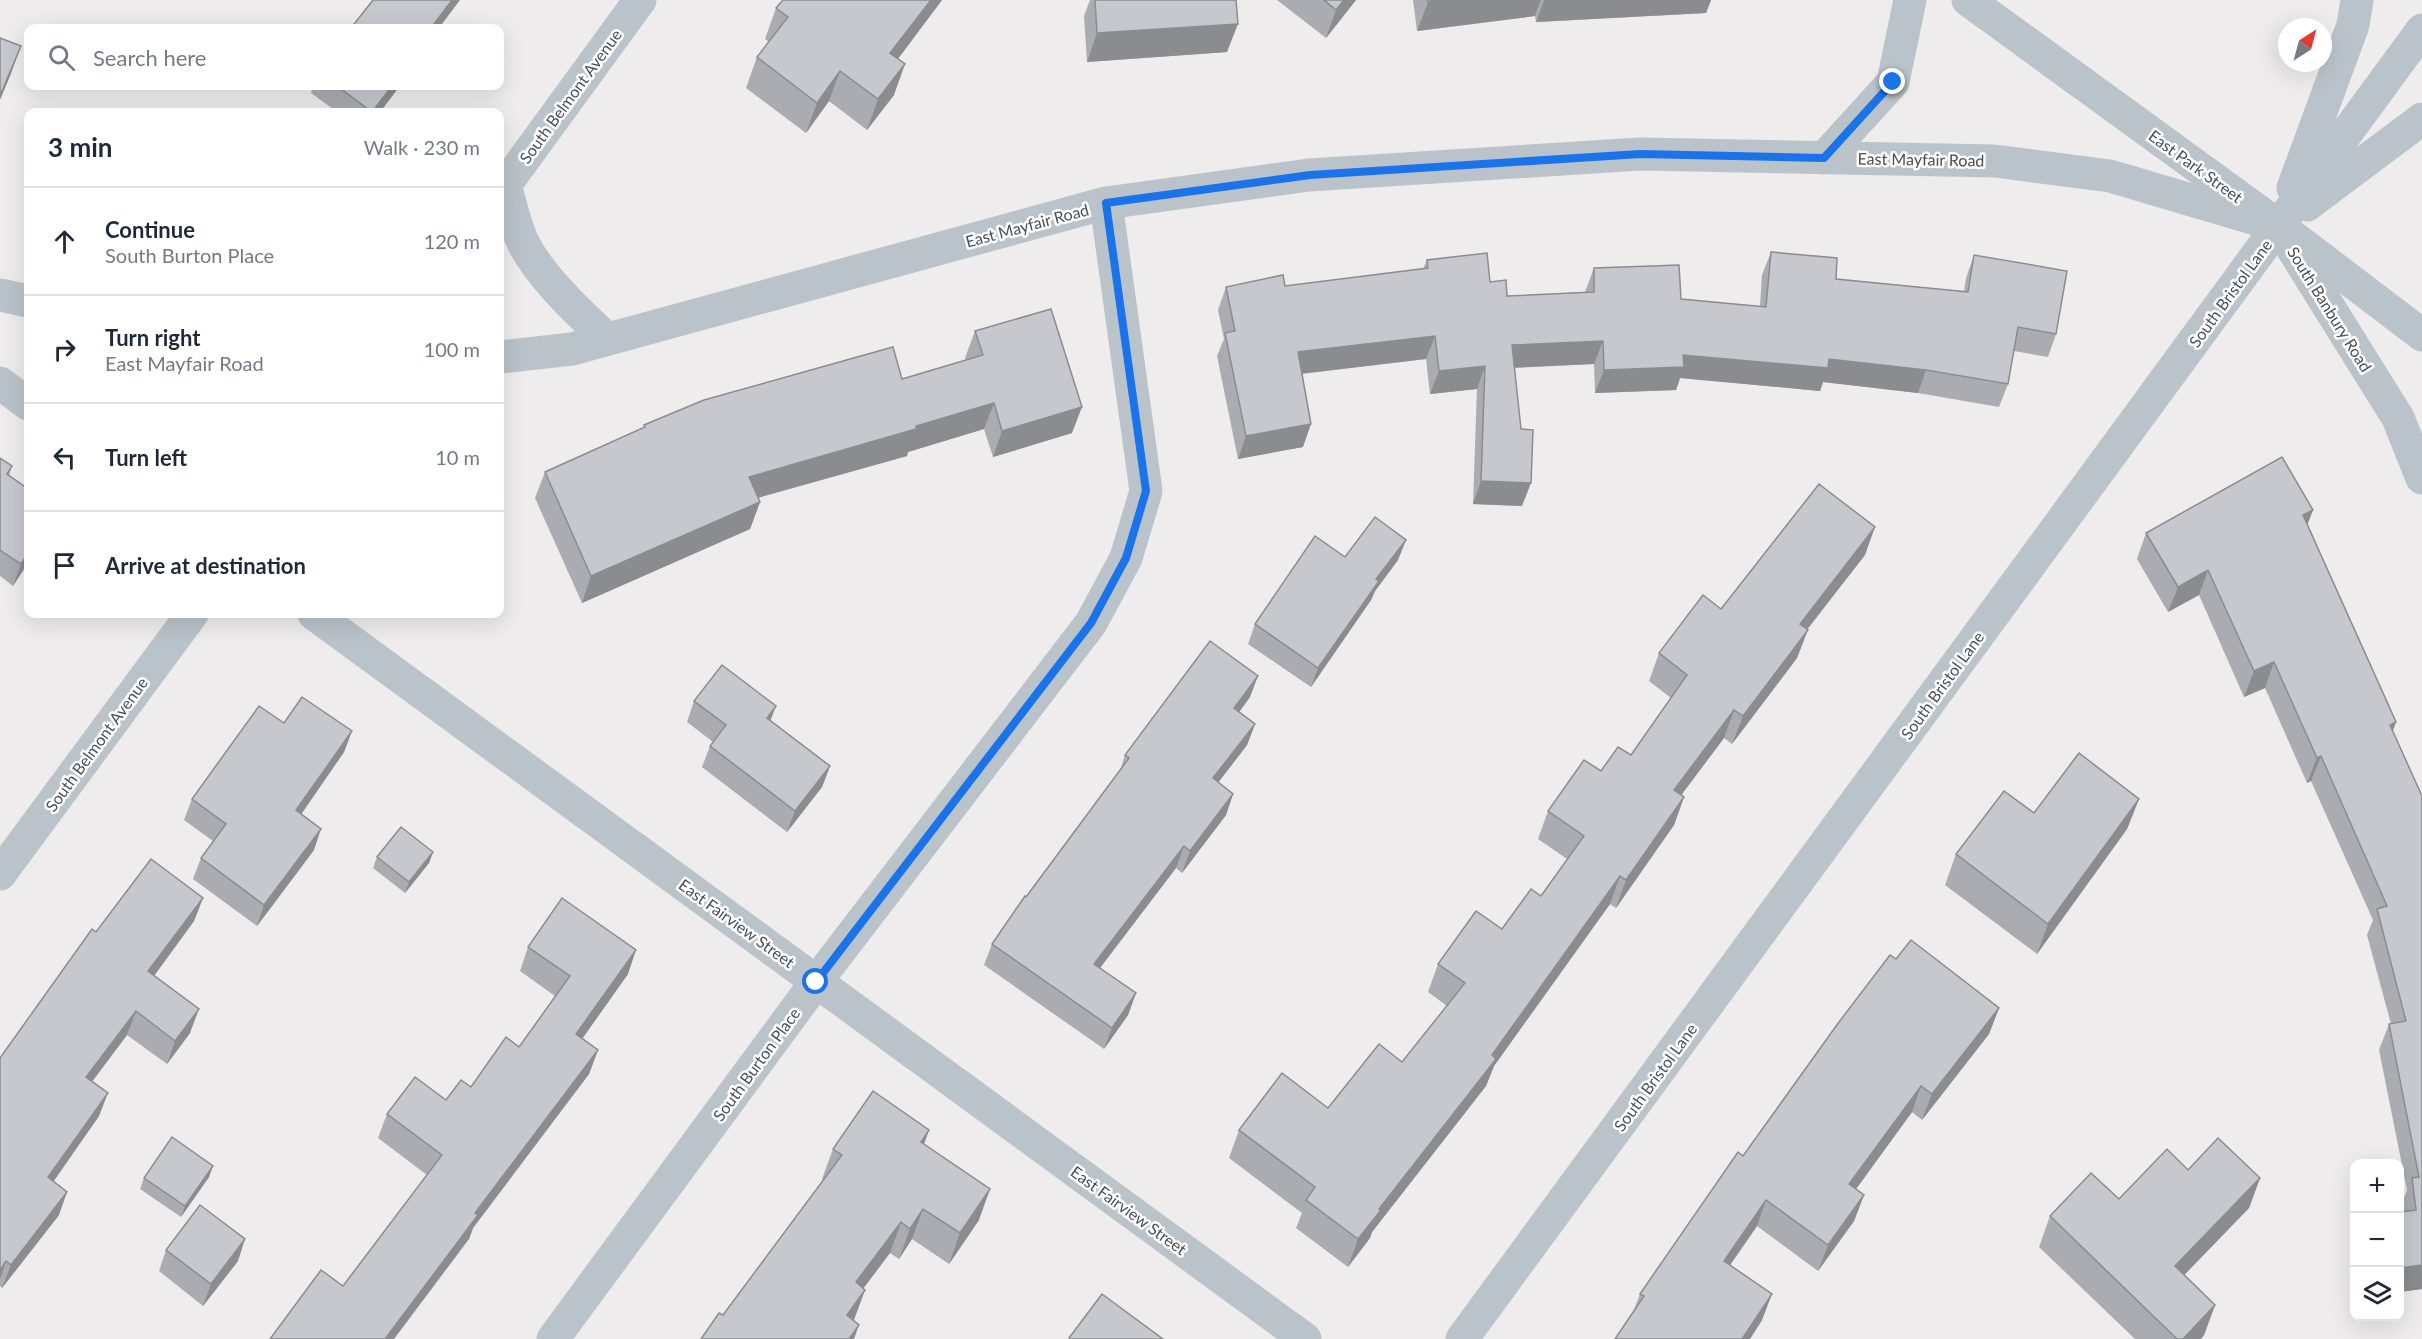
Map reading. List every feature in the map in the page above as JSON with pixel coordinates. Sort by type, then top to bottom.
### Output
[{"type":"street","name":"South Belmont Avenue","points":[[504,185],[640,0]]},
{"type":"street","points":[[1824,158],[1893,82],[1910,0]]},
{"type":"street","name":"East Park Street","points":[[1968,0],[2279,226],[2422,335]]},
{"type":"street","points":[[2279,226],[2353,25],[2357,0]]},
{"type":"street","name":"South Bristol Lane","points":[[1462,1339],[2422,30]]},
{"type":"street","points":[[2279,226],[2422,118]]},
{"type":"street","name":"East Mayfair Road","points":[[504,357],[572,349],[1106,203],[1310,175],[1640,154],[1995,160],[2110,176],[2279,226]]},
{"type":"street","points":[[504,193],[522,239],[547,278],[607,339]]},
{"type":"street","name":"South Burton Place","points":[[554,1339],[816,982],[1091,623],[1126,558],[1146,491],[1106,203]]},
{"type":"street","name":"South Banbury Road","points":[[2279,226],[2398,418],[2422,478]]},
{"type":"street","points":[[0,295],[24,300]]},
{"type":"street","points":[[0,383],[24,401]]},
{"type":"street","name":"South Belmont Avenue","points":[[0,874],[189,618]]},
{"type":"street","name":"East Fairview Street","points":[[319,618],[1305,1339]]},
{"type":"building","points":[[373,0],[452,0],[434,24],[354,24]]},
{"type":"building","points":[[783,0],[931,0],[890,53],[905,64],[878,99],[840,71],[817,103],[757,57],[788,17],[776,8]]},
{"type":"building","points":[[1095,0],[1236,0],[1238,24],[1097,33]]},
{"type":"building","points":[[1324,0],[1344,0],[1336,10]]},
{"type":"building","points":[[0,38],[21,46],[0,96]]},
{"type":"building","points":[[342,90],[389,90],[375,108],[367,108]]},
{"type":"building","points":[[1771,252],[1837,258],[1836,279],[1968,292],[1974,255],[2067,271],[2056,334],[2018,327],[2008,384],[1926,370],[1829,359],[1828,368],[1683,355],[1684,367],[1604,370],[1603,341],[1512,345],[1521,429],[1533,430],[1531,483],[1481,481],[1485,366],[1439,371],[1435,336],[1298,352],[1311,424],[1246,436],[1225,333],[1235,331],[1226,287],[1283,275],[1285,286],[1428,268],[1427,260],[1487,253],[1490,282],[1506,280],[1507,296],[1594,292],[1594,268],[1679,265],[1681,299],[1766,307]]},
{"type":"building","points":[[1051,309],[1082,407],[1002,431],[994,403],[916,426],[916,429],[749,477],[760,502],[591,576],[545,472],[645,427],[644,425],[704,400],[893,347],[902,379],[983,355],[975,331]]},
{"type":"building","points":[[2282,457],[2313,510],[2303,515],[2396,722],[2390,725],[2422,796],[2422,1265],[2404,1267],[2404,1212],[2416,1210],[2412,1178],[2419,1177],[2389,1024],[2406,1021],[2377,909],[2387,906],[2321,756],[2317,758],[2274,662],[2254,671],[2208,570],[2178,587],[2146,533]]},
{"type":"building","points":[[0,458],[12,466],[7,474],[24,486],[24,559],[21,564],[0,550]]},
{"type":"building","points":[[1819,484],[1875,527],[1800,624],[1808,630],[1743,716],[1734,710],[1674,790],[1684,797],[1626,880],[1620,876],[1492,1055],[1496,1059],[1358,1239],[1306,1200],[1315,1187],[1239,1130],[1282,1073],[1328,1108],[1379,1044],[1402,1062],[1465,983],[1438,964],[1476,911],[1502,929],[1531,889],[1541,896],[1584,836],[1548,811],[1584,760],[1601,771],[1618,747],[1631,755],[1687,675],[1659,653],[1703,595],[1721,609]]},
{"type":"building","points":[[1375,517],[1406,540],[1376,579],[1379,581],[1318,668],[1255,624],[1315,536],[1345,557]]},
{"type":"building","points":[[1210,641],[1258,676],[1234,708],[1255,724],[1213,778],[1233,794],[1190,851],[1184,846],[1094,964],[1136,993],[1112,1028],[992,944],[1025,896],[1129,758],[1125,755]]},
{"type":"building","points":[[722,665],[776,706],[767,718],[830,766],[795,811],[710,746],[726,725],[694,701]]},
{"type":"building","points":[[302,697],[352,731],[296,810],[321,829],[264,905],[201,858],[226,824],[192,799],[259,706],[284,723]]},
{"type":"building","points":[[2079,753],[2139,799],[2048,924],[1956,854],[2004,791],[2034,813]]},
{"type":"building","points":[[401,827],[433,852],[409,882],[377,857]]},
{"type":"building","points":[[151,859],[203,898],[148,971],[199,1009],[175,1041],[136,1011],[86,1077],[108,1093],[48,1177],[67,1192],[11,1265],[6,1261],[0,1270],[0,1058],[92,929],[96,932]]},
{"type":"building","points":[[562,898],[636,950],[576,1034],[598,1050],[475,1213],[478,1215],[385,1339],[270,1339],[321,1270],[343,1286],[442,1155],[387,1114],[415,1077],[446,1100],[461,1080],[471,1087],[506,1037],[519,1047],[570,976],[528,947]]},
{"type":"building","points":[[1911,940],[1999,1008],[1932,1094],[1921,1086],[1849,1184],[1864,1195],[1828,1245],[1766,1200],[1724,1261],[1772,1294],[1742,1339],[1615,1339],[1644,1296],[1640,1294],[1738,1152],[1743,1156],[1890,955],[1896,959]]},
{"type":"building","points":[[873,1091],[929,1130],[921,1142],[990,1189],[960,1233],[923,1209],[910,1229],[901,1222],[856,1282],[865,1290],[847,1315],[859,1325],[849,1339],[701,1339],[719,1313],[723,1315],[842,1155],[833,1149]]},
{"type":"building","points":[[172,1137],[213,1166],[185,1206],[144,1178]]},
{"type":"building","points":[[2218,1138],[2260,1178],[2175,1266],[2215,1305],[2183,1339],[2177,1339],[2050,1216],[2091,1173],[2119,1199],[2167,1149],[2188,1170]]},
{"type":"building","points":[[200,1205],[245,1239],[211,1284],[166,1250]]},
{"type":"building","points":[[1102,1294],[1163,1339],[1070,1339]]},
{"type":"route","points":[[816,982],[1091,623],[1126,558],[1146,491],[1106,203],[1310,175],[1640,154],[1824,158],[1893,82]]}]
